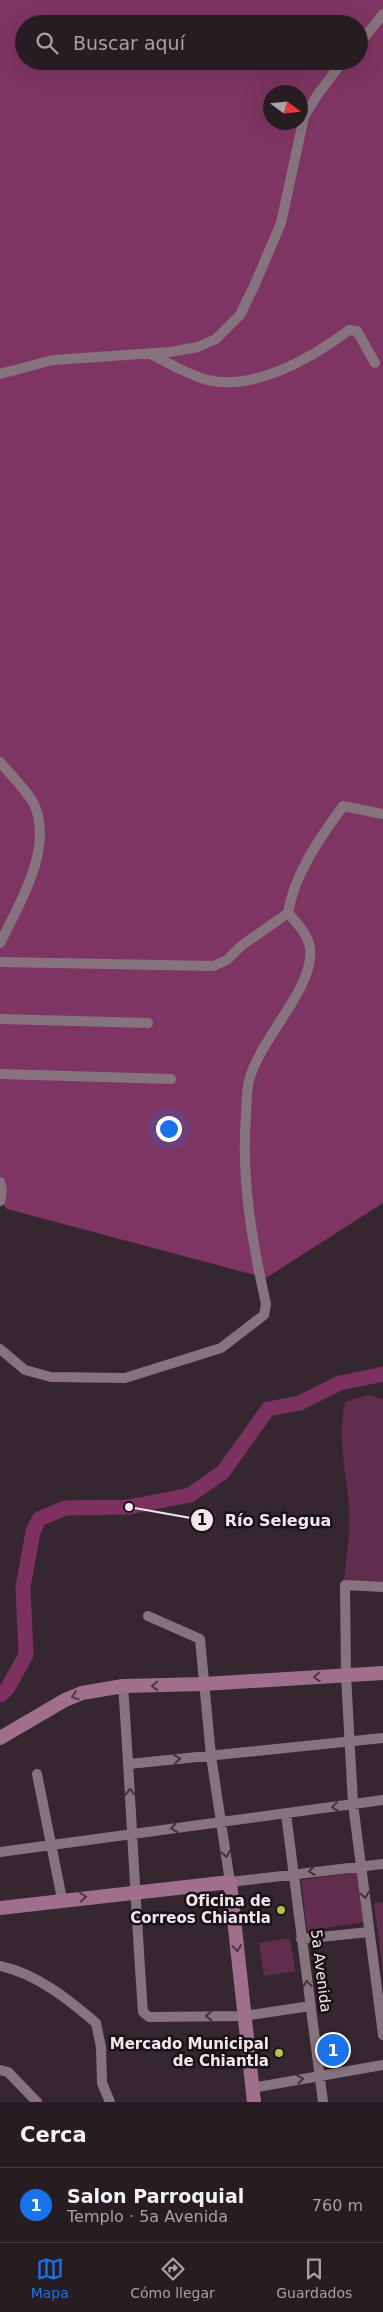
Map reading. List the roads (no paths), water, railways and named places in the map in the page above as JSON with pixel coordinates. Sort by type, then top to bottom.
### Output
[{"type":"main road","points":[[0,1738],[65,1700],[82,1693],[123,1686],[204,1684],[383,1673]]},
{"type":"main road","points":[[0,1908],[62,1899],[230,1882],[253,2095]]},
{"type":"street","points":[[368,33],[383,14]]},
{"type":"street","points":[[0,374],[53,360],[147,352],[170,352],[198,347],[216,338],[240,314],[256,284],[281,223],[304,116],[336,70]]},
{"type":"street","points":[[147,352],[202,379],[228,383],[256,379],[301,361],[349,330],[357,331],[375,363]]},
{"type":"street","points":[[0,762],[34,804],[39,837],[33,875],[0,944]]},
{"type":"street","points":[[0,962],[213,966],[227,960],[241,946],[288,912],[291,894],[308,860],[324,832],[343,806],[383,814]]},
{"type":"street","points":[[0,1349],[25,1370],[52,1377],[125,1378],[222,1348],[264,1315],[266,1304],[251,1233],[243,1149],[249,1081],[273,1030],[305,982],[310,964],[310,947],[301,928],[288,912]]},
{"type":"street","points":[[0,1019],[148,1023]]},
{"type":"street","points":[[0,1074],[171,1079]]},
{"type":"street","points":[[0,1182],[2,1190],[0,1201]]},
{"type":"street","points":[[383,1587],[345,1585],[346,1675],[353,1804],[369,1932],[380,1980],[383,2035]]},
{"type":"street","points":[[148,1616],[200,1639],[211,1756],[230,1882],[383,1864]]},
{"type":"street","points":[[123,1686],[129,1764],[134,1893],[144,2012],[149,2017],[244,2016],[310,2006]]},
{"type":"street","points":[[129,1764],[383,1738]]},
{"type":"street","points":[[38,1774],[62,1899]]},
{"type":"street","points":[[0,1852],[383,1800]]},
{"type":"street","name":"5a Avenida","points":[[286,1814],[323,2102]]},
{"type":"street","points":[[301,1939],[369,1932]]},
{"type":"street","points":[[0,1966],[20,1970],[68,1999],[96,2023],[101,2047],[102,2083],[110,2102]]},
{"type":"street","points":[[253,2095],[319,2076],[383,2065]]},
{"type":"street","points":[[0,2070],[8,2072],[36,2102]]},
{"type":"waterway","points":[[0,1695],[7,1689],[26,1655],[23,1587],[33,1532],[39,1519],[65,1508],[129,1507],[190,1495],[223,1472],[268,1409],[300,1403],[340,1383],[383,1374]]},
{"type":"place","name":"Río Selegua","points":[[129,1507]]},
{"type":"place","name":"Oficina de Correos Chiantla","points":[[281,1910]]},
{"type":"place","name":"Salon Parroquial","points":[[333,2050]]},
{"type":"place","name":"Mercado Municipal de Chiantla","points":[[279,2053]]}]
